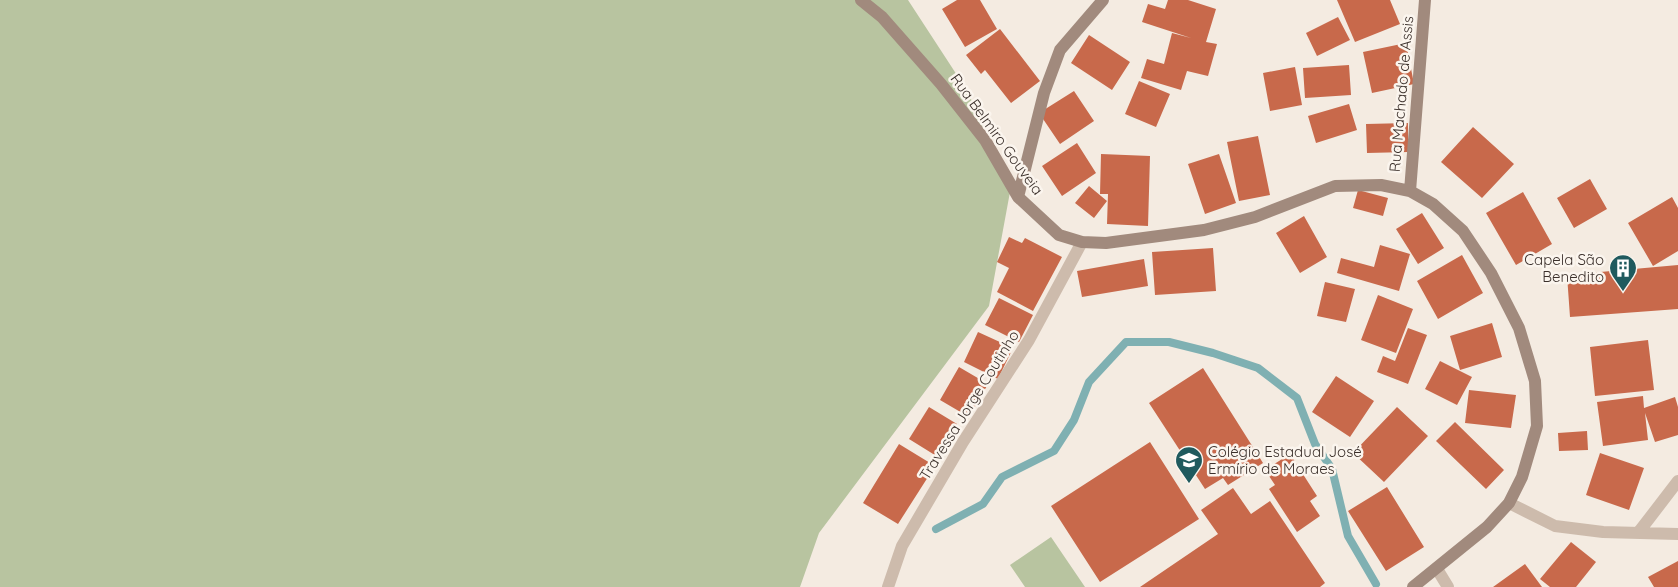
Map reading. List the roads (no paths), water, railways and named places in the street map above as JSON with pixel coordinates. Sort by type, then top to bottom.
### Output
[{"type":"street","name":"Rua Belmiro Gouveia","points":[[861,0],[882,17],[941,84],[985,140],[1018,197],[1059,235],[1082,242],[1106,242],[1204,230],[1254,217],[1336,186],[1381,185],[1410,191],[1433,204],[1464,231],[1491,273],[1519,328],[1535,381],[1537,426],[1522,476],[1509,503],[1487,527],[1413,587]]},
{"type":"street","points":[[1018,197],[1044,93],[1060,50],[1103,0]]},
{"type":"street","name":"Rua Machado de Assis","points":[[1410,191],[1425,0]]},
{"type":"street","name":"Travessa Jorge Coutinho","points":[[888,587],[902,546],[963,442],[1029,340],[1082,242]]},
{"type":"street","points":[[1638,533],[1676,485]]},
{"type":"street","points":[[1509,503],[1555,526],[1638,533],[1678,534]]},
{"type":"street","points":[[1437,569],[1448,587]]},
{"type":"waterway","points":[[936,529],[983,504],[1002,477],[1054,451],[1074,420],[1089,382],[1126,342],[1169,342],[1213,353],[1258,368],[1297,398],[1315,444],[1332,469],[1348,536],[1376,584]]},
{"type":"place","name":"Capela São Benedito","points":[[1623,292]]},
{"type":"place","name":"Colégio Estadual José Ermírio de Moraes","points":[[1189,484]]}]
